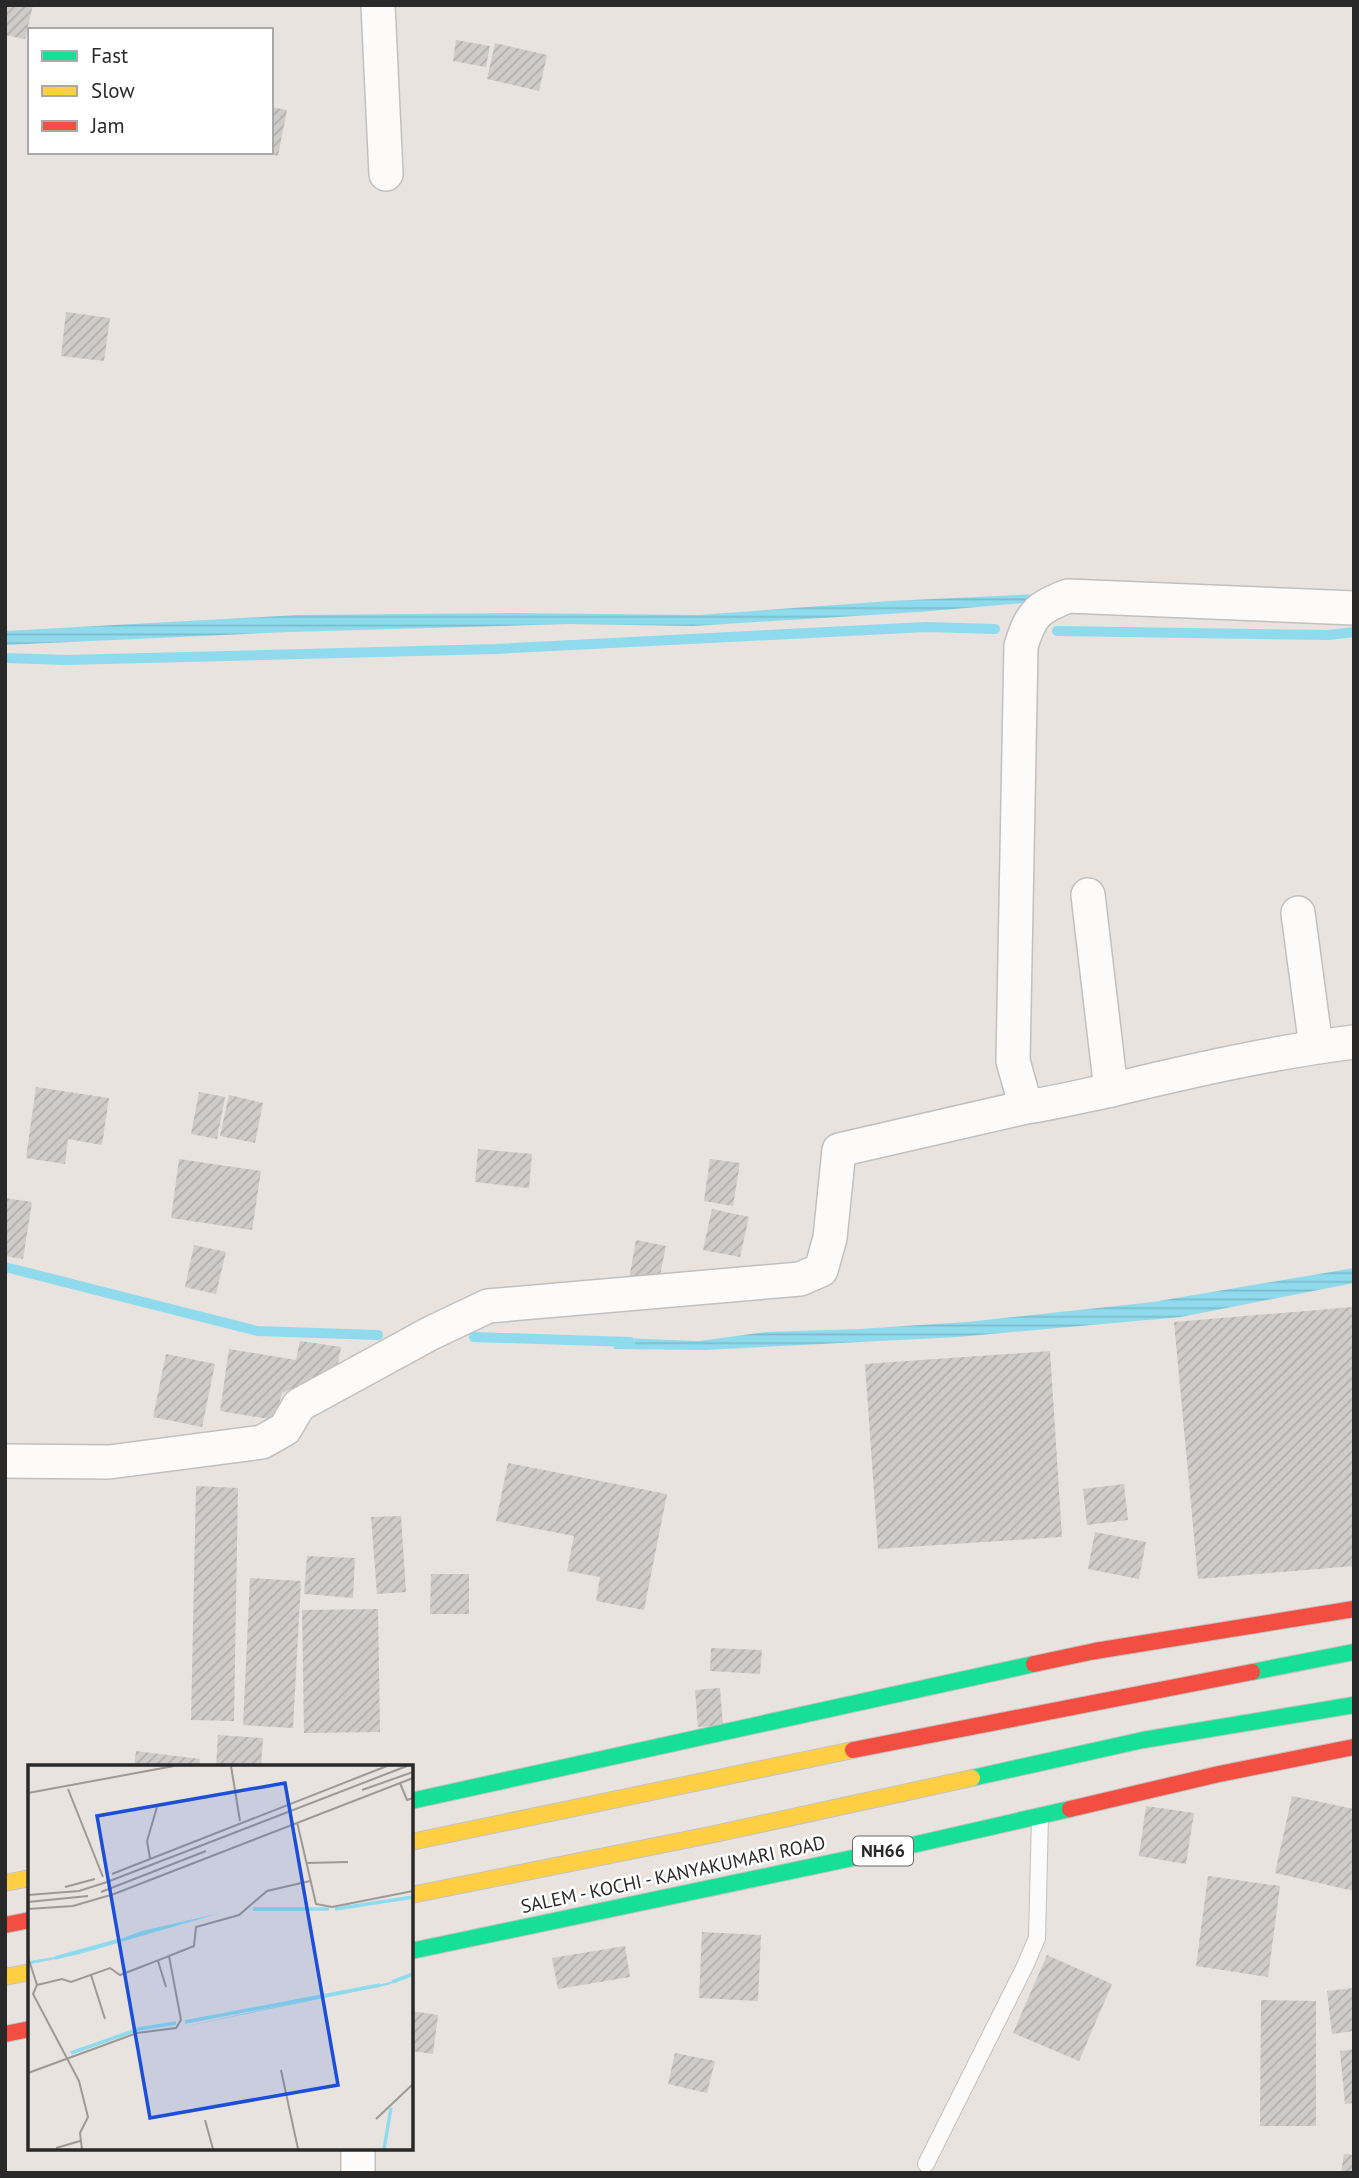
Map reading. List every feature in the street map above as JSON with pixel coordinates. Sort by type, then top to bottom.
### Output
[{"type":"highway","points":[[413,1801],[1095,1651],[1354,1609]]},
{"type":"highway","points":[[413,1842],[926,1735],[1354,1652]]},
{"type":"highway","points":[[413,1895],[723,1832],[1143,1740],[1354,1705]]},
{"type":"highway","name":"SALEM - KOCHI - KANYAKUMARI ROAD","points":[[413,1951],[886,1851],[1219,1774],[1354,1747]]},
{"type":"highway","points":[[5,1883],[28,1878]]},
{"type":"highway","points":[[5,1925],[28,1920]]},
{"type":"highway","points":[[5,1977],[28,1972]]},
{"type":"highway","points":[[5,2034],[28,2029]]},
{"type":"street","points":[[378,5],[386,174]]},
{"type":"street","points":[[1026,1107],[1013,1061],[1021,646],[1028,621],[1047,604],[1068,596],[1354,608]]},
{"type":"street","points":[[1088,895],[1111,1090]]},
{"type":"street","points":[[1298,912],[1316,1046]]},
{"type":"street","points":[[5,1461],[108,1462],[262,1442],[285,1429],[299,1405],[350,1380],[431,1333],[488,1306],[800,1279],[821,1270],[830,1238],[839,1150],[1026,1107],[1316,1046],[1354,1042]]},
{"type":"street","points":[[358,2150],[358,2173]]},
{"type":"lane","points":[[926,2164],[1037,1938],[1040,1815]]},
{"type":"water","points":[[1060,593],[1037,602],[693,626],[569,624],[289,632],[5,645],[5,631],[298,615],[698,615],[891,601]]},
{"type":"water","points":[[1354,1268],[1354,1283],[1181,1317],[958,1337],[705,1350],[613,1349],[620,1338],[699,1341],[765,1332],[967,1322],[1153,1302]]},
{"type":"building","points":[[5,5],[33,5],[25,39],[5,35]]},
{"type":"building","points":[[456,40],[490,46],[486,67],[453,61]]},
{"type":"building","points":[[495,43],[547,55],[539,91],[487,79]]},
{"type":"building","points":[[273,107],[287,110],[278,156],[271,154]]},
{"type":"building","points":[[66,312],[110,318],[104,361],[61,356]]},
{"type":"building","points":[[36,1087],[109,1098],[102,1145],[68,1139],[65,1164],[26,1158]]},
{"type":"building","points":[[199,1092],[225,1097],[217,1139],[191,1134]]},
{"type":"building","points":[[229,1095],[263,1103],[255,1143],[220,1136]]},
{"type":"building","points":[[478,1149],[532,1154],[529,1188],[475,1182]]},
{"type":"building","points":[[179,1159],[261,1171],[252,1230],[171,1218]]},
{"type":"building","points":[[710,1159],[740,1163],[733,1206],[704,1201]]},
{"type":"building","points":[[5,1198],[32,1202],[23,1259],[5,1256]]},
{"type":"building","points":[[712,1209],[749,1217],[740,1257],[703,1250]]},
{"type":"building","points":[[636,1240],[666,1246],[658,1285],[629,1279]]},
{"type":"building","points":[[194,1245],[226,1252],[216,1294],[185,1287]]},
{"type":"building","points":[[1353,1307],[1354,1566],[1198,1579],[1174,1322]]},
{"type":"building","points":[[300,1341],[341,1347],[337,1369],[282,1393],[275,1420],[220,1411],[229,1349],[296,1360]]},
{"type":"building","points":[[1050,1351],[1062,1537],[878,1549],[865,1364]]},
{"type":"building","points":[[166,1354],[215,1364],[202,1427],[153,1417]]},
{"type":"building","points":[[508,1463],[667,1494],[644,1610],[596,1601],[600,1577],[567,1571],[574,1536],[496,1521]]},
{"type":"building","points":[[1124,1484],[1128,1520],[1087,1525],[1083,1489]]},
{"type":"building","points":[[196,1486],[238,1488],[234,1721],[191,1720]]},
{"type":"building","points":[[401,1516],[406,1592],[377,1594],[371,1517]]},
{"type":"building","points":[[1095,1532],[1146,1542],[1139,1579],[1088,1569]]},
{"type":"building","points":[[307,1556],[355,1558],[353,1598],[304,1594]]},
{"type":"building","points":[[431,1574],[469,1574],[469,1614],[430,1614]]},
{"type":"building","points":[[250,1578],[301,1581],[293,1728],[243,1725]]},
{"type":"building","points":[[378,1609],[380,1732],[304,1733],[302,1610]]},
{"type":"building","points":[[711,1648],[762,1650],[760,1674],[710,1671]]},
{"type":"building","points":[[720,1688],[723,1725],[698,1727],[695,1690]]},
{"type":"building","points":[[218,1735],[263,1738],[261,1765],[216,1765]]},
{"type":"building","points":[[136,1751],[200,1759],[199,1765],[134,1765]]},
{"type":"building","points":[[1292,1796],[1354,1809],[1354,1891],[1275,1873]]},
{"type":"building","points":[[1146,1806],[1194,1813],[1186,1864],[1139,1856]]},
{"type":"building","points":[[1208,1876],[1280,1886],[1268,1977],[1196,1966]]},
{"type":"building","points":[[702,1932],[761,1935],[758,2001],[699,1998]]},
{"type":"building","points":[[625,1946],[630,1977],[558,1989],[552,1958]]},
{"type":"building","points":[[1047,1955],[1112,1984],[1079,2061],[1013,2033]]},
{"type":"building","points":[[1354,1988],[1354,2031],[1332,2034],[1327,1991]]},
{"type":"building","points":[[1261,2000],[1316,2001],[1316,2126],[1260,2126]]},
{"type":"building","points":[[413,2011],[438,2015],[433,2054],[413,2051]]},
{"type":"building","points":[[1354,2049],[1354,2103],[1345,2104],[1340,2051]]},
{"type":"building","points":[[675,2053],[715,2061],[707,2093],[668,2084]]},
{"type":"building","points":[[1344,2154],[1354,2155],[1354,2173],[1341,2173]]},
{"type":"waterway","points":[[5,658],[66,660],[495,649],[926,627],[995,629]]},
{"type":"waterway","points":[[1057,631],[1329,635],[1354,632]]},
{"type":"waterway","points":[[5,1267],[257,1331],[378,1335]]},
{"type":"waterway","points":[[474,1337],[630,1342]]},
{"type":"traffic: fast","points":[[1252,1672],[1354,1652]]},
{"type":"traffic: fast","points":[[413,1801],[1034,1664]]},
{"type":"traffic: fast","points":[[972,1778],[1143,1740],[1354,1705]]},
{"type":"traffic: fast","points":[[413,1951],[886,1851],[1070,1809]]},
{"type":"traffic: slow","points":[[413,1842],[853,1750]]},
{"type":"traffic: slow","points":[[413,1895],[710,1835],[972,1778]]},
{"type":"traffic: slow","points":[[5,1883],[28,1878]]},
{"type":"traffic: slow","points":[[5,1977],[28,1972]]},
{"type":"traffic: jam","points":[[1034,1664],[1095,1651],[1354,1609]]},
{"type":"traffic: jam","points":[[853,1750],[1252,1672]]},
{"type":"traffic: jam","points":[[1070,1809],[1219,1774],[1354,1747]]},
{"type":"traffic: jam","points":[[5,1925],[28,1920]]},
{"type":"traffic: jam","points":[[5,2034],[28,2029]]}]
